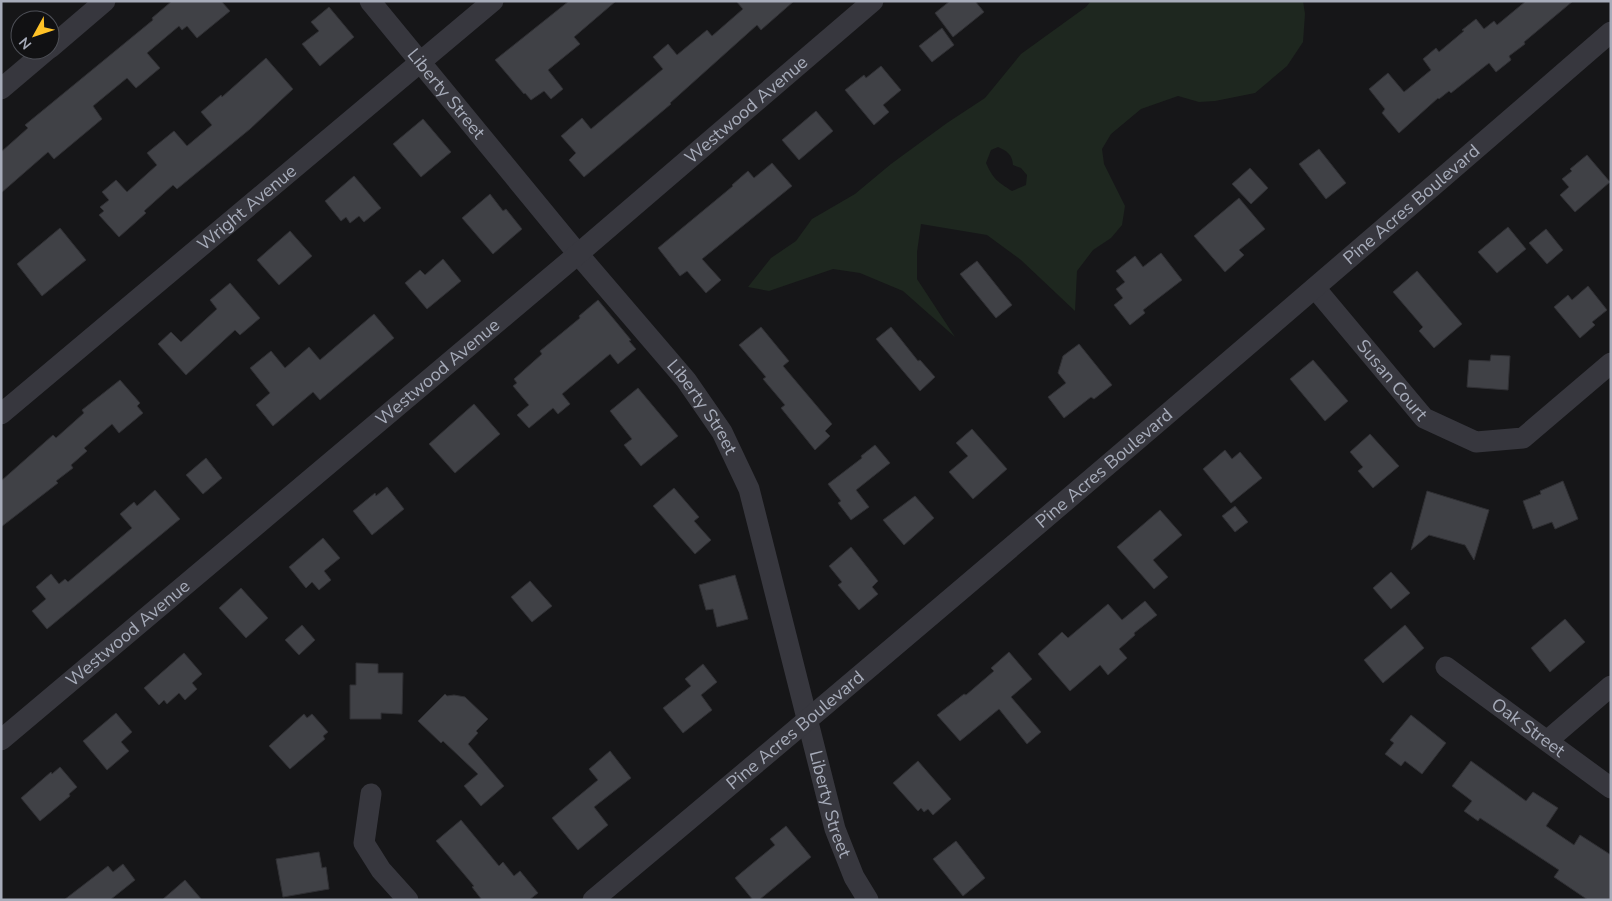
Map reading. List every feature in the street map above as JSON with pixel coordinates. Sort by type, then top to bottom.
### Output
[{"type":"street","points":[[60,40],[105,1]]},
{"type":"street","name":"Liberty Street","points":[[370,1],[578,254],[686,380],[722,432],[749,489],[835,828],[854,877],[868,900]]},
{"type":"street","name":"Wright Avenue","points":[[1,414],[493,1]]},
{"type":"street","name":"Westwood Avenue","points":[[1,740],[578,254],[873,1]]},
{"type":"street","name":"Pine Acres Boulevard","points":[[593,900],[808,720],[1315,288],[1611,32]]},
{"type":"street","points":[[1,89],[36,60]]},
{"type":"street","name":"Susan Court","points":[[1315,288],[1424,418],[1476,442],[1523,438],[1611,363]]},
{"type":"street","name":"Oak Street","points":[[1446,667],[1611,788]]},
{"type":"street","points":[[1547,741],[1611,686]]},
{"type":"street","points":[[371,794],[364,842],[382,870],[408,900]]},
{"type":"shaded area","points":[[1091,1],[1303,1],[1305,14],[1303,42],[1287,66],[1255,93],[1215,101],[1199,102],[1178,96],[1141,109],[1111,134],[1102,149],[1104,164],[1125,206],[1122,225],[1111,238],[1093,250],[1077,271],[1075,311],[1021,260],[987,235],[921,224],[917,252],[917,279],[955,337],[903,291],[860,273],[833,269],[769,291],[748,287],[771,258],[796,241],[812,219],[855,194],[891,164],[985,98],[1021,54],[1086,7]],"holes":[[[998,147],[1010,156],[1013,165],[1021,168],[1027,175],[1026,185],[1012,191],[999,182],[991,173],[986,163],[991,150]]]},
{"type":"building","points":[[172,1],[221,1],[230,11],[197,38],[187,26],[182,30],[179,26],[147,53],[160,68],[136,88],[127,78],[93,106],[102,119],[54,159],[48,152],[1,193],[1,152],[28,128],[25,125],[153,20],[152,18]]},
{"type":"building","points":[[569,1],[616,1],[574,37],[580,44],[548,70],[563,89],[551,99],[544,91],[531,100],[495,60]]},
{"type":"building","points":[[736,1],[794,1],[761,30],[757,25],[671,104],[584,177],[569,160],[576,153],[561,136],[582,118],[591,129],[663,69],[653,57],[668,44],[677,55],[707,30],[712,36],[743,9]]},
{"type":"building","points":[[950,1],[975,1],[984,12],[953,37],[935,13]]},
{"type":"building","points":[[1526,1],[1573,1],[1524,42],[1525,44],[1509,56],[1511,60],[1496,72],[1489,63],[1451,93],[1449,91],[1438,98],[1399,133],[1382,113],[1385,109],[1369,89],[1388,73],[1404,92],[1431,70],[1423,59],[1436,48],[1439,52],[1476,19],[1484,29],[1494,21],[1497,25]]},
{"type":"building","points":[[329,7],[354,37],[320,66],[302,44],[319,31],[311,22]]},
{"type":"building","points":[[942,28],[954,45],[932,62],[919,46]]},
{"type":"building","points":[[266,58],[293,89],[250,129],[177,189],[173,185],[119,237],[99,215],[104,211],[100,207],[109,200],[102,192],[116,180],[127,192],[157,165],[147,153],[174,131],[187,146],[212,125],[201,112],[221,95],[222,97]]},
{"type":"building","points":[[881,66],[901,90],[883,105],[889,112],[874,125],[845,90],[864,75],[866,78]]},
{"type":"building","points":[[816,111],[833,131],[799,160],[782,140]]},
{"type":"building","points":[[423,119],[451,152],[421,177],[393,144]]},
{"type":"building","points":[[1319,149],[1346,183],[1326,199],[1299,164]]},
{"type":"building","points":[[1587,155],[1610,182],[1575,212],[1560,195],[1569,187],[1562,179],[1572,171],[1570,169]]},
{"type":"building","points":[[772,163],[792,186],[702,259],[721,280],[706,293],[687,271],[680,276],[658,248],[733,186],[748,171],[754,178]]},
{"type":"building","points":[[1250,168],[1268,188],[1251,204],[1232,184]]},
{"type":"building","points":[[354,176],[381,208],[364,222],[359,216],[350,223],[346,217],[341,221],[325,201]]},
{"type":"building","points":[[490,194],[503,211],[506,209],[522,229],[493,254],[462,218]]},
{"type":"building","points":[[1239,198],[1265,229],[1239,250],[1244,255],[1225,272],[1194,236]]},
{"type":"building","points":[[1508,227],[1526,249],[1497,273],[1478,252]]},
{"type":"building","points":[[60,228],[86,260],[42,296],[17,264]]},
{"type":"building","points":[[1546,229],[1563,250],[1547,264],[1529,243]]},
{"type":"building","points":[[290,231],[312,256],[279,285],[257,260]]},
{"type":"building","points":[[1161,253],[1182,280],[1143,310],[1145,313],[1130,325],[1114,305],[1123,298],[1116,289],[1125,282],[1116,271],[1135,256],[1143,267]]},
{"type":"building","points":[[443,259],[461,281],[427,309],[405,283],[420,270],[425,275]]},
{"type":"building","points":[[977,261],[1012,305],[996,318],[960,274]]},
{"type":"building","points":[[1417,271],[1462,324],[1434,348],[1419,331],[1423,327],[1393,292]]},
{"type":"building","points":[[230,283],[260,318],[240,335],[235,330],[186,375],[158,344],[171,332],[181,342],[217,309],[210,300]]},
{"type":"building","points":[[1588,286],[1607,310],[1592,322],[1595,325],[1580,338],[1554,307],[1568,295],[1572,300]]},
{"type":"building","points":[[598,300],[631,340],[629,341],[636,349],[618,364],[610,354],[562,394],[570,404],[558,414],[553,408],[529,428],[517,415],[529,405],[513,386],[517,383],[514,379],[542,354],[540,351],[580,318],[579,316]]},
{"type":"building","points":[[374,314],[394,338],[320,400],[313,392],[273,426],[256,405],[270,393],[250,368],[271,351],[285,368],[309,347],[320,360]]},
{"type":"building","points":[[761,327],[789,361],[783,366],[832,424],[825,431],[830,436],[815,450],[781,408],[785,405],[763,379],[766,377],[739,345]]},
{"type":"building","points":[[891,327],[918,361],[920,360],[935,377],[920,391],[876,339]]},
{"type":"building","points":[[1079,344],[1112,385],[1094,399],[1091,397],[1064,418],[1048,397],[1066,383],[1058,373],[1063,356]]},
{"type":"building","points":[[1491,355],[1510,356],[1508,390],[1467,387],[1469,360],[1490,361]]},
{"type":"building","points":[[1313,360],[1348,401],[1325,421],[1290,379]]},
{"type":"building","points":[[120,380],[140,403],[137,406],[143,413],[119,433],[112,424],[84,448],[87,451],[71,465],[73,468],[56,481],[58,483],[1,527],[1,481],[53,435],[56,438],[84,413],[82,410]]},
{"type":"building","points":[[638,388],[678,436],[641,466],[624,445],[632,439],[610,411]]},
{"type":"building","points":[[474,404],[500,434],[455,473],[429,444]]},
{"type":"building","points":[[972,429],[1007,469],[973,499],[949,472],[968,456],[956,443]]},
{"type":"building","points":[[1370,434],[1399,466],[1373,488],[1358,471],[1363,467],[1350,452]]},
{"type":"building","points":[[875,445],[890,463],[856,490],[869,507],[851,520],[838,503],[841,501],[828,484],[862,458],[861,456]]},
{"type":"building","points":[[1225,450],[1232,459],[1240,452],[1262,478],[1231,503],[1203,469]]},
{"type":"building","points":[[206,458],[222,478],[203,494],[186,475]]},
{"type":"building","points":[[1563,481],[1578,519],[1555,529],[1552,522],[1533,529],[1523,501],[1541,494],[1540,491]]},
{"type":"building","points":[[387,487],[404,509],[372,535],[353,511],[375,493],[376,496]]},
{"type":"building","points":[[674,488],[699,517],[694,521],[711,540],[695,554],[653,506]]},
{"type":"building","points":[[155,490],[180,519],[47,629],[32,611],[46,599],[36,587],[51,574],[59,584],[65,579],[68,582],[132,528],[120,514],[134,502],[137,506]]},
{"type":"building","points":[[1427,491],[1489,510],[1474,560],[1465,545],[1429,535],[1411,550]]},
{"type":"building","points":[[915,496],[934,518],[904,545],[883,520]]},
{"type":"building","points":[[1235,506],[1248,522],[1235,532],[1222,516]]},
{"type":"building","points":[[1160,510],[1182,535],[1153,560],[1168,577],[1154,589],[1117,547]]},
{"type":"building","points":[[323,538],[340,558],[324,571],[331,580],[319,590],[312,582],[306,588],[289,567]]},
{"type":"building","points":[[851,547],[878,581],[872,587],[878,594],[859,610],[838,585],[842,582],[829,566]]},
{"type":"building","points":[[1391,572],[1410,593],[1391,609],[1373,588]]},
{"type":"building","points":[[735,575],[748,619],[717,627],[713,609],[706,610],[699,585]]},
{"type":"building","points":[[530,581],[552,606],[532,622],[511,597]]},
{"type":"building","points":[[241,588],[268,618],[246,638],[219,608]]},
{"type":"building","points":[[1145,601],[1157,615],[1134,633],[1135,635],[1119,649],[1127,658],[1108,675],[1100,665],[1070,691],[1038,654],[1062,632],[1068,638],[1108,604],[1122,620]]},
{"type":"building","points":[[1565,619],[1585,642],[1550,672],[1531,648]]},
{"type":"building","points":[[302,625],[315,640],[299,655],[285,640]]},
{"type":"building","points":[[1405,625],[1424,648],[1383,683],[1364,660]]},
{"type":"building","points":[[1009,652],[1032,679],[1011,697],[1041,732],[1027,744],[999,709],[960,741],[937,715],[964,694],[966,695],[994,671],[991,668]]},
{"type":"building","points":[[184,653],[202,674],[192,683],[197,689],[185,700],[179,693],[167,704],[164,700],[159,705],[144,688]]},
{"type":"building","points":[[356,663],[378,664],[378,673],[403,673],[402,714],[381,713],[381,719],[350,719],[350,685],[356,685]]},
{"type":"building","points":[[703,664],[717,682],[701,695],[712,710],[683,733],[663,708],[691,686],[685,679]]},
{"type":"building","points":[[445,694],[447,696],[465,697],[488,719],[476,731],[478,733],[468,744],[504,786],[481,806],[464,786],[478,774],[443,741],[441,743],[418,721]]},
{"type":"building","points":[[116,713],[132,732],[121,742],[129,751],[107,770],[83,741]]},
{"type":"building","points":[[304,714],[307,718],[312,714],[328,732],[323,736],[325,739],[290,769],[269,746]]},
{"type":"building","points":[[1411,715],[1446,743],[1422,774],[1405,761],[1401,766],[1385,754],[1394,743],[1390,740]]},
{"type":"building","points":[[610,751],[631,778],[594,807],[608,825],[578,850],[552,818],[598,780],[589,769]]},
{"type":"building","points":[[918,761],[951,799],[933,815],[928,809],[924,812],[921,808],[918,811],[893,783]]},
{"type":"building","points":[[1471,761],[1526,801],[1533,792],[1558,808],[1546,826],[1574,845],[1580,835],[1611,855],[1611,900],[1588,900],[1554,877],[1559,870],[1480,818],[1478,821],[1464,811],[1472,801],[1452,786]]},
{"type":"building","points":[[60,767],[77,787],[69,794],[70,796],[40,821],[21,798],[51,772],[52,774]]},
{"type":"building","points":[[461,820],[499,866],[503,862],[514,876],[520,871],[538,893],[529,900],[482,900],[472,887],[474,886],[436,841]]},
{"type":"building","points":[[786,826],[811,857],[759,900],[753,900],[735,878],[775,845],[770,839]]},
{"type":"building","points":[[956,841],[985,878],[963,896],[933,859]]},
{"type":"building","points":[[319,852],[322,868],[326,867],[329,889],[283,897],[276,859]]},
{"type":"building","points":[[123,864],[135,880],[110,900],[64,900],[108,866],[113,872]]},
{"type":"building","points":[[185,880],[202,900],[162,900]]}]
